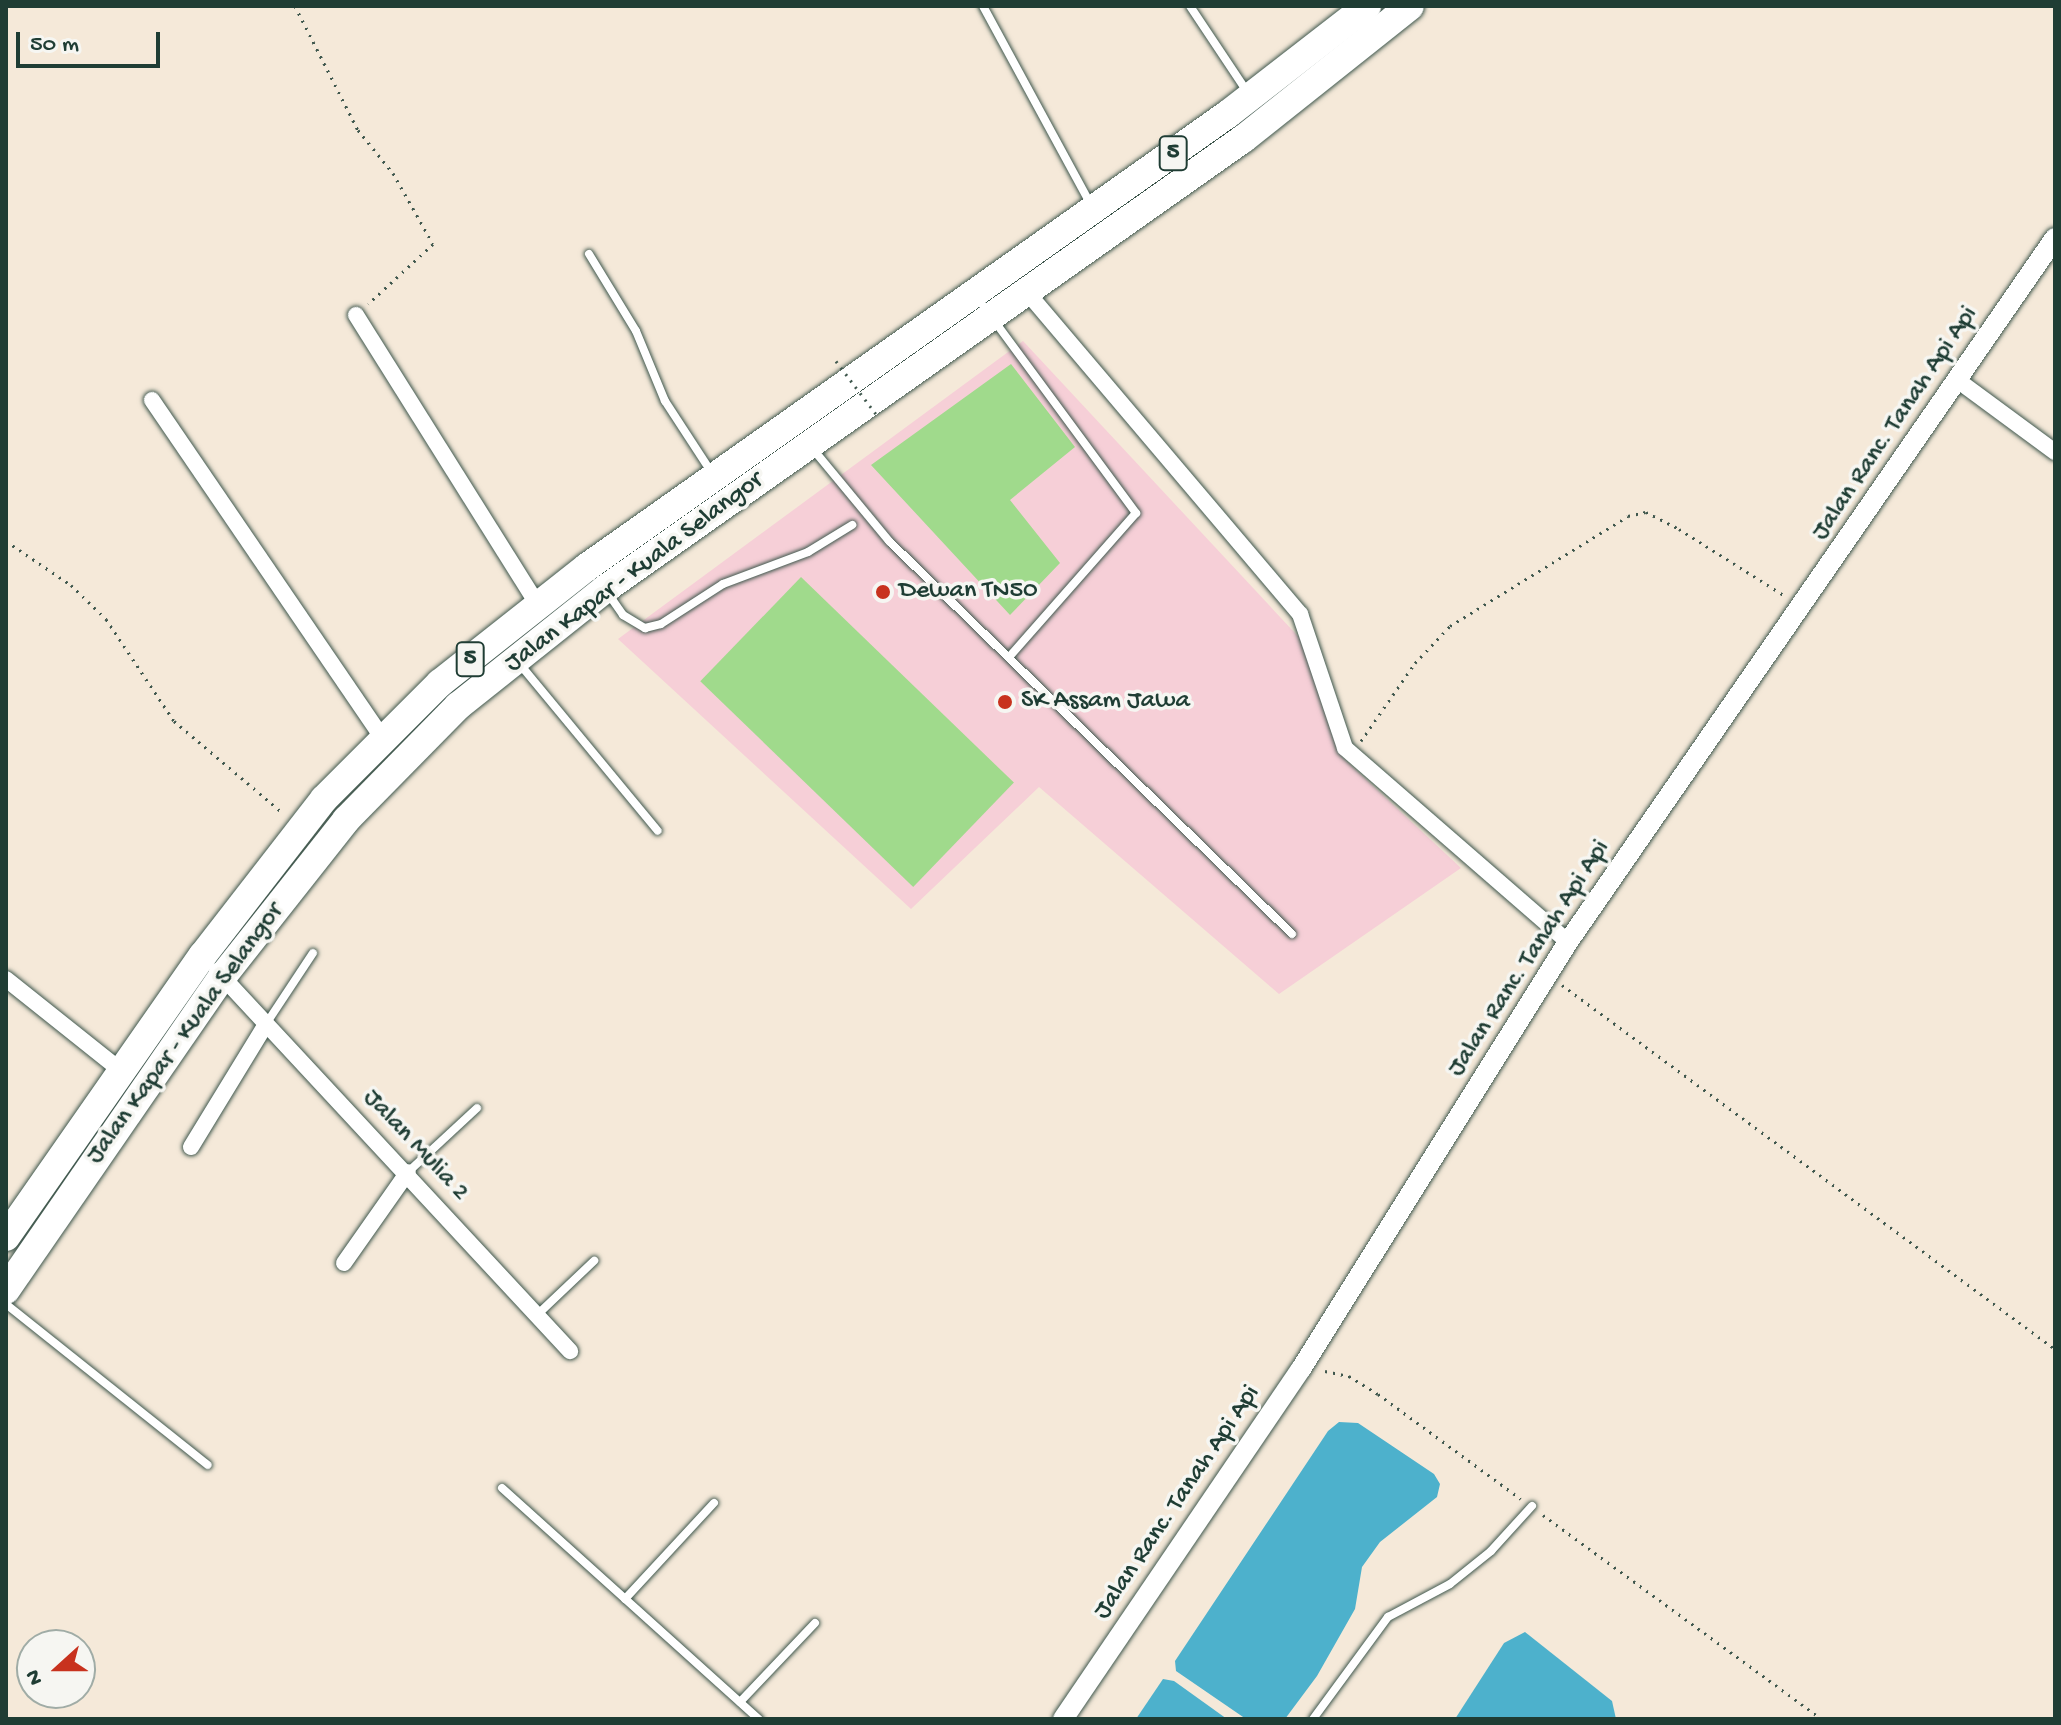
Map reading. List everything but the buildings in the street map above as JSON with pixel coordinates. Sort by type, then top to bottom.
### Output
[{"type":"highway","name":"Jalan Kapar - Kuala Selangor","points":[[6,1237],[203,955],[301,829],[382,737],[440,683],[538,605],[1251,97],[1367,6]]},
{"type":"highway","name":"Jalan Kapar - Kuala Selangor","points":[[6,1290],[223,976],[346,820],[458,706],[605,589],[1243,139],[1410,6]]},
{"type":"highway","points":[[792,422],[809,445]]},
{"type":"street","name":"Jalan Ranc. Tanah Api Api","points":[[1063,1719],[1301,1369],[1568,942],[1960,382],[2055,238]]},
{"type":"street","points":[[1026,291],[1300,614],[1340,739],[1353,755],[1568,942]]},
{"type":"street","points":[[356,315],[538,605]]},
{"type":"street","points":[[1960,382],[2055,452]]},
{"type":"street","points":[[152,400],[382,737]]},
{"type":"street","name":"Jalan Mulia 2","points":[[203,955],[408,1172],[570,1351]]},
{"type":"street","points":[[6,979],[120,1070]]},
{"type":"street","points":[[191,1147],[266,1024]]},
{"type":"street","points":[[344,1263],[408,1172]]},
{"type":"lane","points":[[983,6],[1093,209]]},
{"type":"lane","points":[[1190,6],[1251,97]]},
{"type":"lane","points":[[589,254],[636,331],[675,418],[715,477]]},
{"type":"lane","points":[[974,293],[1136,513],[1009,657]]},
{"type":"lane","points":[[809,445],[889,541],[1292,934]]},
{"type":"lane","points":[[605,589],[623,615],[645,628],[661,624],[723,584],[808,552],[852,525]]},
{"type":"lane","points":[[515,660],[658,831]]},
{"type":"lane","points":[[266,1024],[313,953]]},
{"type":"lane","points":[[408,1172],[477,1108]]},
{"type":"lane","points":[[537,1315],[594,1261]]},
{"type":"lane","points":[[6,1304],[208,1465]]},
{"type":"lane","points":[[502,1488],[759,1719]]},
{"type":"lane","points":[[625,1599],[714,1503]]},
{"type":"lane","points":[[1313,1719],[1388,1617],[1450,1584],[1491,1551],[1532,1506]]},
{"type":"lane","points":[[740,1702],[815,1623]]},
{"type":"path","points":[[295,6],[358,130],[393,173],[433,244],[356,315]]},
{"type":"path","points":[[836,361],[876,414]]},
{"type":"path","points":[[1353,755],[1415,663],[1450,626],[1628,516],[1646,512],[1679,529],[1802,607]]},
{"type":"path","points":[[6,541],[71,585],[106,619],[174,721],[301,829]]},
{"type":"path","points":[[1547,975],[2055,1349]]},
{"type":"path","points":[[1301,1369],[1349,1376],[1822,1719]]},
{"type":"shaded area","name":"SK Assam Jawa","points":[[1023,341],[1308,647],[1342,757],[1461,868],[1279,994],[1039,787],[911,909],[618,639]]},
{"type":"green space","points":[[1011,364],[1075,447],[1010,500],[1060,563],[1010,615],[871,465]]},
{"type":"green space","points":[[801,577],[1014,783],[913,887],[700,681]]},
{"type":"water","points":[[1339,1422],[1358,1423],[1434,1474],[1440,1484],[1437,1497],[1380,1542],[1362,1567],[1355,1609],[1317,1676],[1285,1719],[1246,1719],[1176,1671],[1175,1661],[1328,1431]]},
{"type":"water","points":[[1525,1632],[1612,1701],[1616,1719],[1455,1719],[1504,1643]]},
{"type":"water","points":[[1163,1679],[1174,1681],[1227,1719],[1136,1719]]},
{"type":"place","name":"Dewan TN50","points":[[883,592]]},
{"type":"place","name":"SK Assam Jawa","points":[[1005,702]]}]
